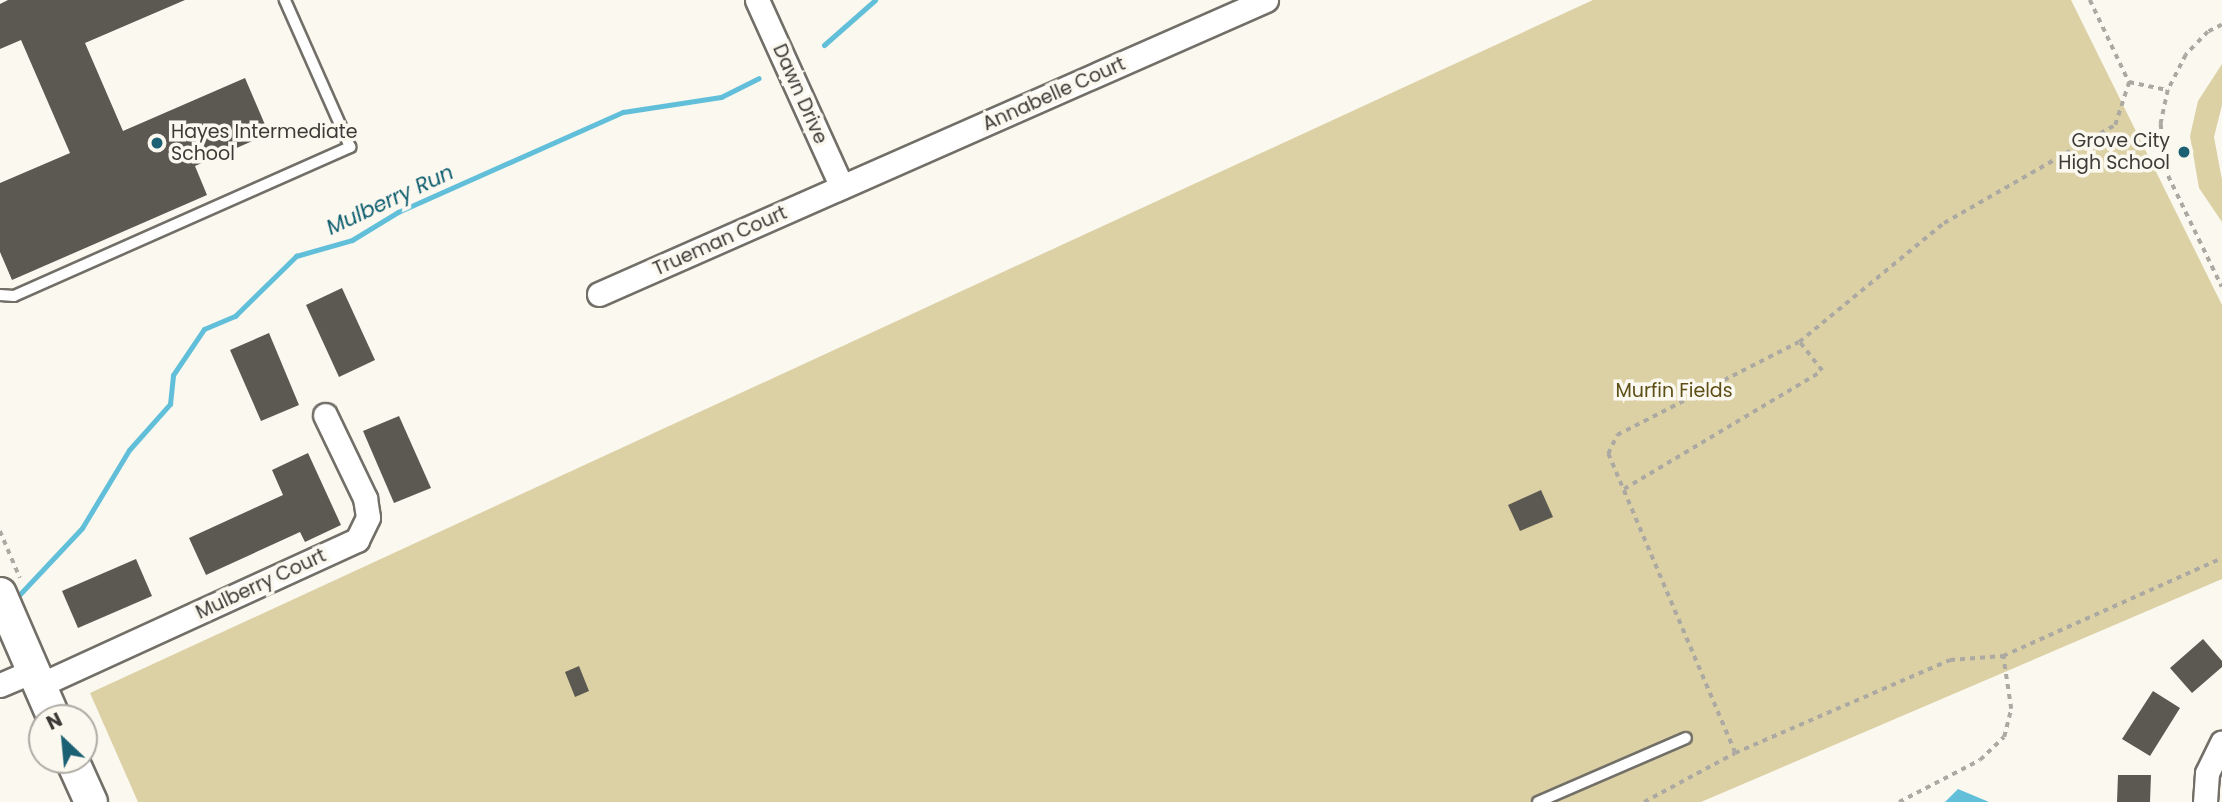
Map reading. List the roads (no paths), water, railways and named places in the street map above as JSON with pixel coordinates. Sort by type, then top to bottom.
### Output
[{"type":"street","name":"Dawn Drive","points":[[757,0],[842,187]]},
{"type":"street","name":"Annabelle Court","points":[[842,187],[1266,0]]},
{"type":"street","name":"Trueman Court","points":[[599,294],[842,187]]},
{"type":"street","name":"Mulberry Court","points":[[0,685],[36,678],[357,540],[368,517],[365,498],[325,415]]},
{"type":"street","points":[[10,586],[36,678],[48,704]]},
{"type":"street","points":[[2204,802],[2207,773],[2222,742]]},
{"type":"street","points":[[78,774],[91,802]]},
{"type":"lane","points":[[0,295],[14,296],[350,147],[285,0]]},
{"type":"lane","points":[[1538,802],[1686,738]]},
{"type":"water","points":[[1958,789],[1989,802],[1945,802]]},
{"type":"waterway","name":"Mulberry Run","points":[[824,45],[875,0]]},
{"type":"waterway","name":"Mulberry Run","points":[[20,594],[82,528],[129,450],[170,404],[173,375],[204,329],[235,316],[296,256],[352,240],[398,212],[623,112],[721,97],[759,78]]},
{"type":"place","name":"Hayes Intermediate School","points":[[157,143]]},
{"type":"place","name":"Grove City High School","points":[[2184,152]]},
{"type":"park label","name":"Murfin Fields","points":[[1674,391]]}]
